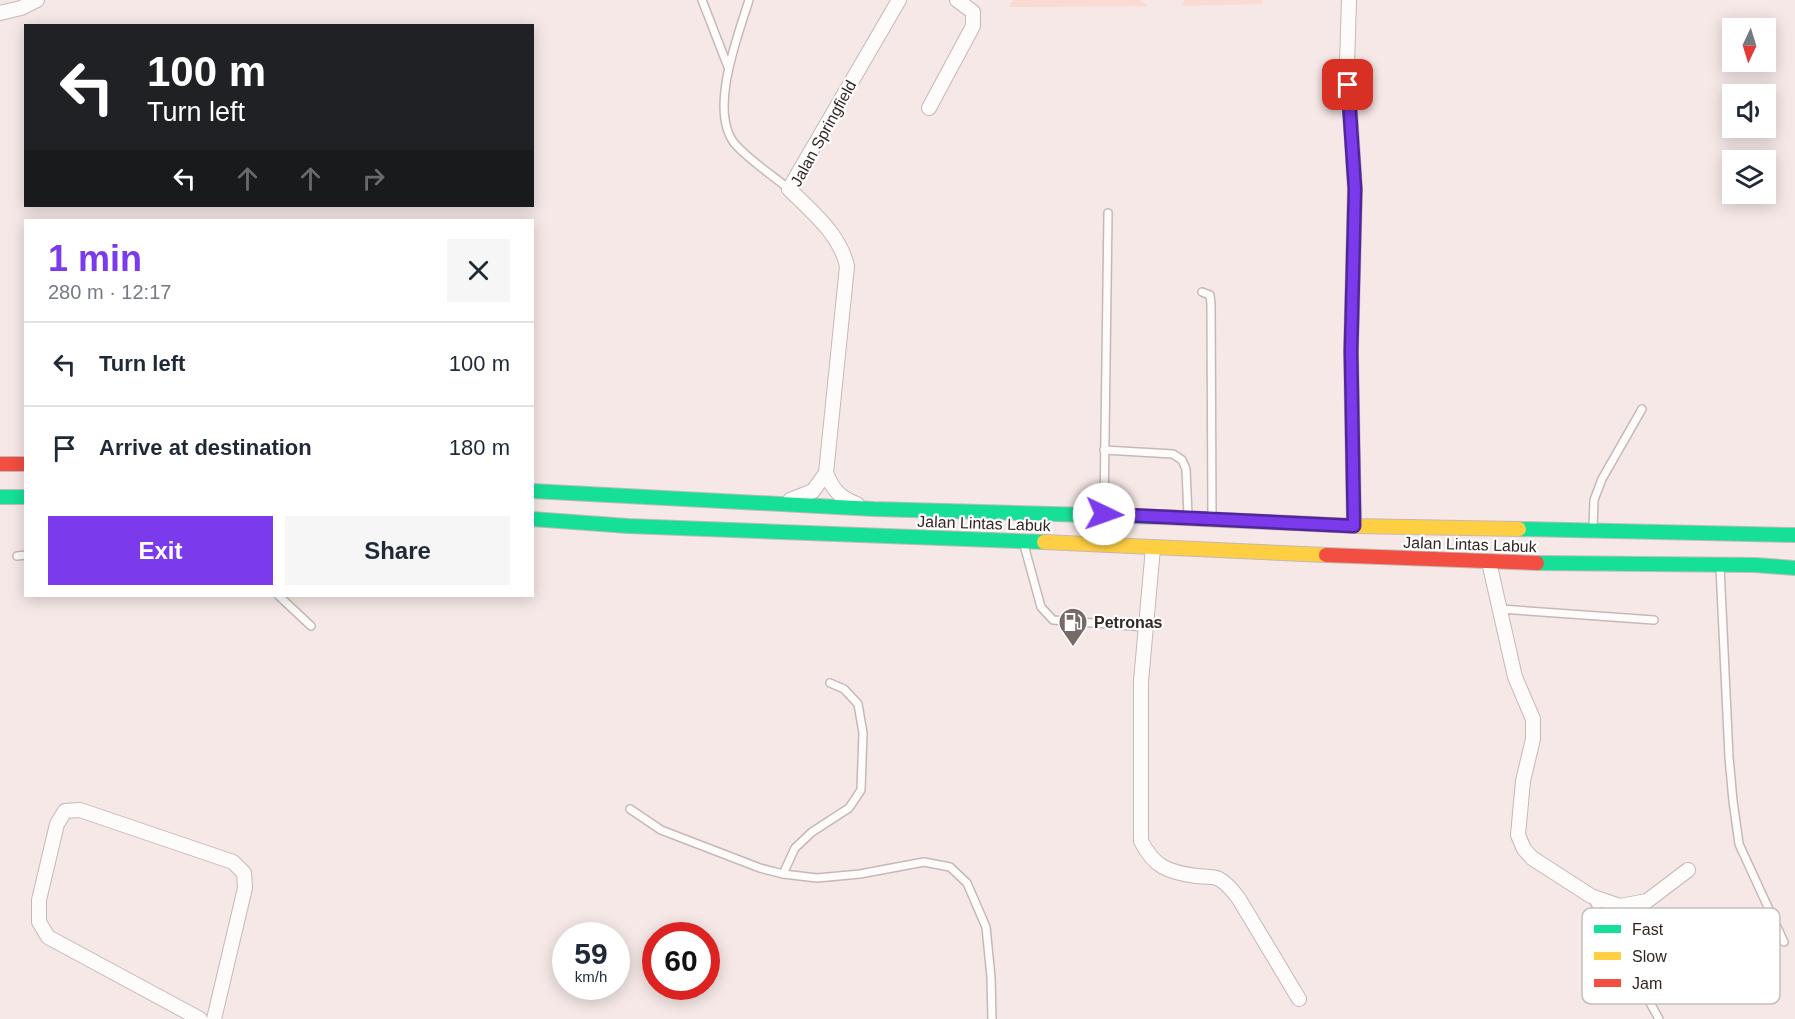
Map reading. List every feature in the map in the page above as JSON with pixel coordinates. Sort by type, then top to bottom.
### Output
[{"type":"main road","points":[[0,464],[24,464]]},
{"type":"main road","name":"Jalan Lintas Labuk","points":[[534,491],[874,509],[1104,514],[1354,526],[1795,535]]},
{"type":"main road","points":[[0,497],[24,497]]},
{"type":"main road","name":"Jalan Lintas Labuk","points":[[534,519],[628,526],[1489,562],[1720,564],[1795,568]]},
{"type":"street","points":[[0,13],[21,8],[37,0]]},
{"type":"street","name":"Jalan Springfield","points":[[826,473],[847,266],[839,243],[789,189],[899,0]]},
{"type":"street","points":[[929,108],[973,26],[973,12],[957,0]]},
{"type":"street","points":[[1349,0],[1347,64],[1355,189],[1351,351],[1354,526]]},
{"type":"street","points":[[776,504],[806,496],[813,491],[826,473]]},
{"type":"street","points":[[826,473],[831,487],[844,499],[874,509]]},
{"type":"street","points":[[1153,548],[1141,681],[1141,841],[1147,854],[1160,867],[1181,874],[1217,878],[1228,885],[1239,899],[1299,999]]},
{"type":"street","points":[[1489,562],[1515,677],[1533,719],[1533,739],[1522,781],[1518,835],[1524,849],[1532,858],[1591,896],[1620,906],[1647,901],[1688,870]]},
{"type":"street","points":[[200,1019],[48,938],[39,921],[39,900],[57,824],[65,811],[80,810],[233,862],[244,873],[245,888],[214,1019]]},
{"type":"lane","points":[[702,0],[728,67]]},
{"type":"lane","points":[[749,0],[728,67],[723,118],[726,129],[735,144],[789,189]]},
{"type":"lane","points":[[1104,514],[1108,213]]},
{"type":"lane","points":[[1202,292],[1210,295],[1211,304],[1212,519]]},
{"type":"lane","points":[[1593,531],[1594,500],[1602,479],[1642,409]]},
{"type":"lane","points":[[1104,450],[1173,454],[1182,460],[1186,470],[1188,518]]},
{"type":"lane","points":[[1023,541],[1041,607],[1053,620],[1146,627]]},
{"type":"lane","points":[[17,556],[24,555]]},
{"type":"lane","points":[[1720,564],[1729,757],[1739,844],[1768,908]]},
{"type":"lane","points":[[280,597],[311,626]]},
{"type":"lane","points":[[1500,609],[1654,621]]},
{"type":"lane","points":[[783,874],[795,848],[812,832],[849,808],[861,790],[863,733],[858,704],[844,689],[830,682]]},
{"type":"lane","points":[[630,809],[661,830],[760,868],[783,874],[817,878],[860,874],[924,861],[950,867],[967,883],[986,927],[992,1019]]},
{"type":"lane","points":[[1591,896],[1598,908]]},
{"type":"lane","points":[[1780,933],[1784,942]]},
{"type":"lane","points":[[1651,1004],[1659,1019]]},
{"type":"shaded area","points":[[1013,0],[1139,0],[1149,6],[1009,7]]},
{"type":"shaded area","points":[[1185,0],[1262,0],[1262,4],[1182,6]]},
{"type":"traffic: fast","points":[[534,491],[874,509],[1161,517]]},
{"type":"traffic: fast","points":[[0,497],[24,497]]},
{"type":"traffic: fast","points":[[534,519],[628,526],[1044,542]]},
{"type":"traffic: fast","points":[[1519,529],[1795,535]]},
{"type":"traffic: fast","points":[[1537,563],[1755,565],[1795,568]]},
{"type":"traffic: slow","points":[[1161,517],[1354,526],[1519,529]]},
{"type":"traffic: slow","points":[[1044,542],[1326,555]]},
{"type":"traffic: jam","points":[[0,464],[24,464]]},
{"type":"traffic: jam","points":[[1326,555],[1537,563]]},
{"type":"place","name":"Petronas","points":[[1073,648]]},
{"type":"route","points":[[1104,514],[1354,526],[1351,351],[1355,189],[1348,85]]}]
